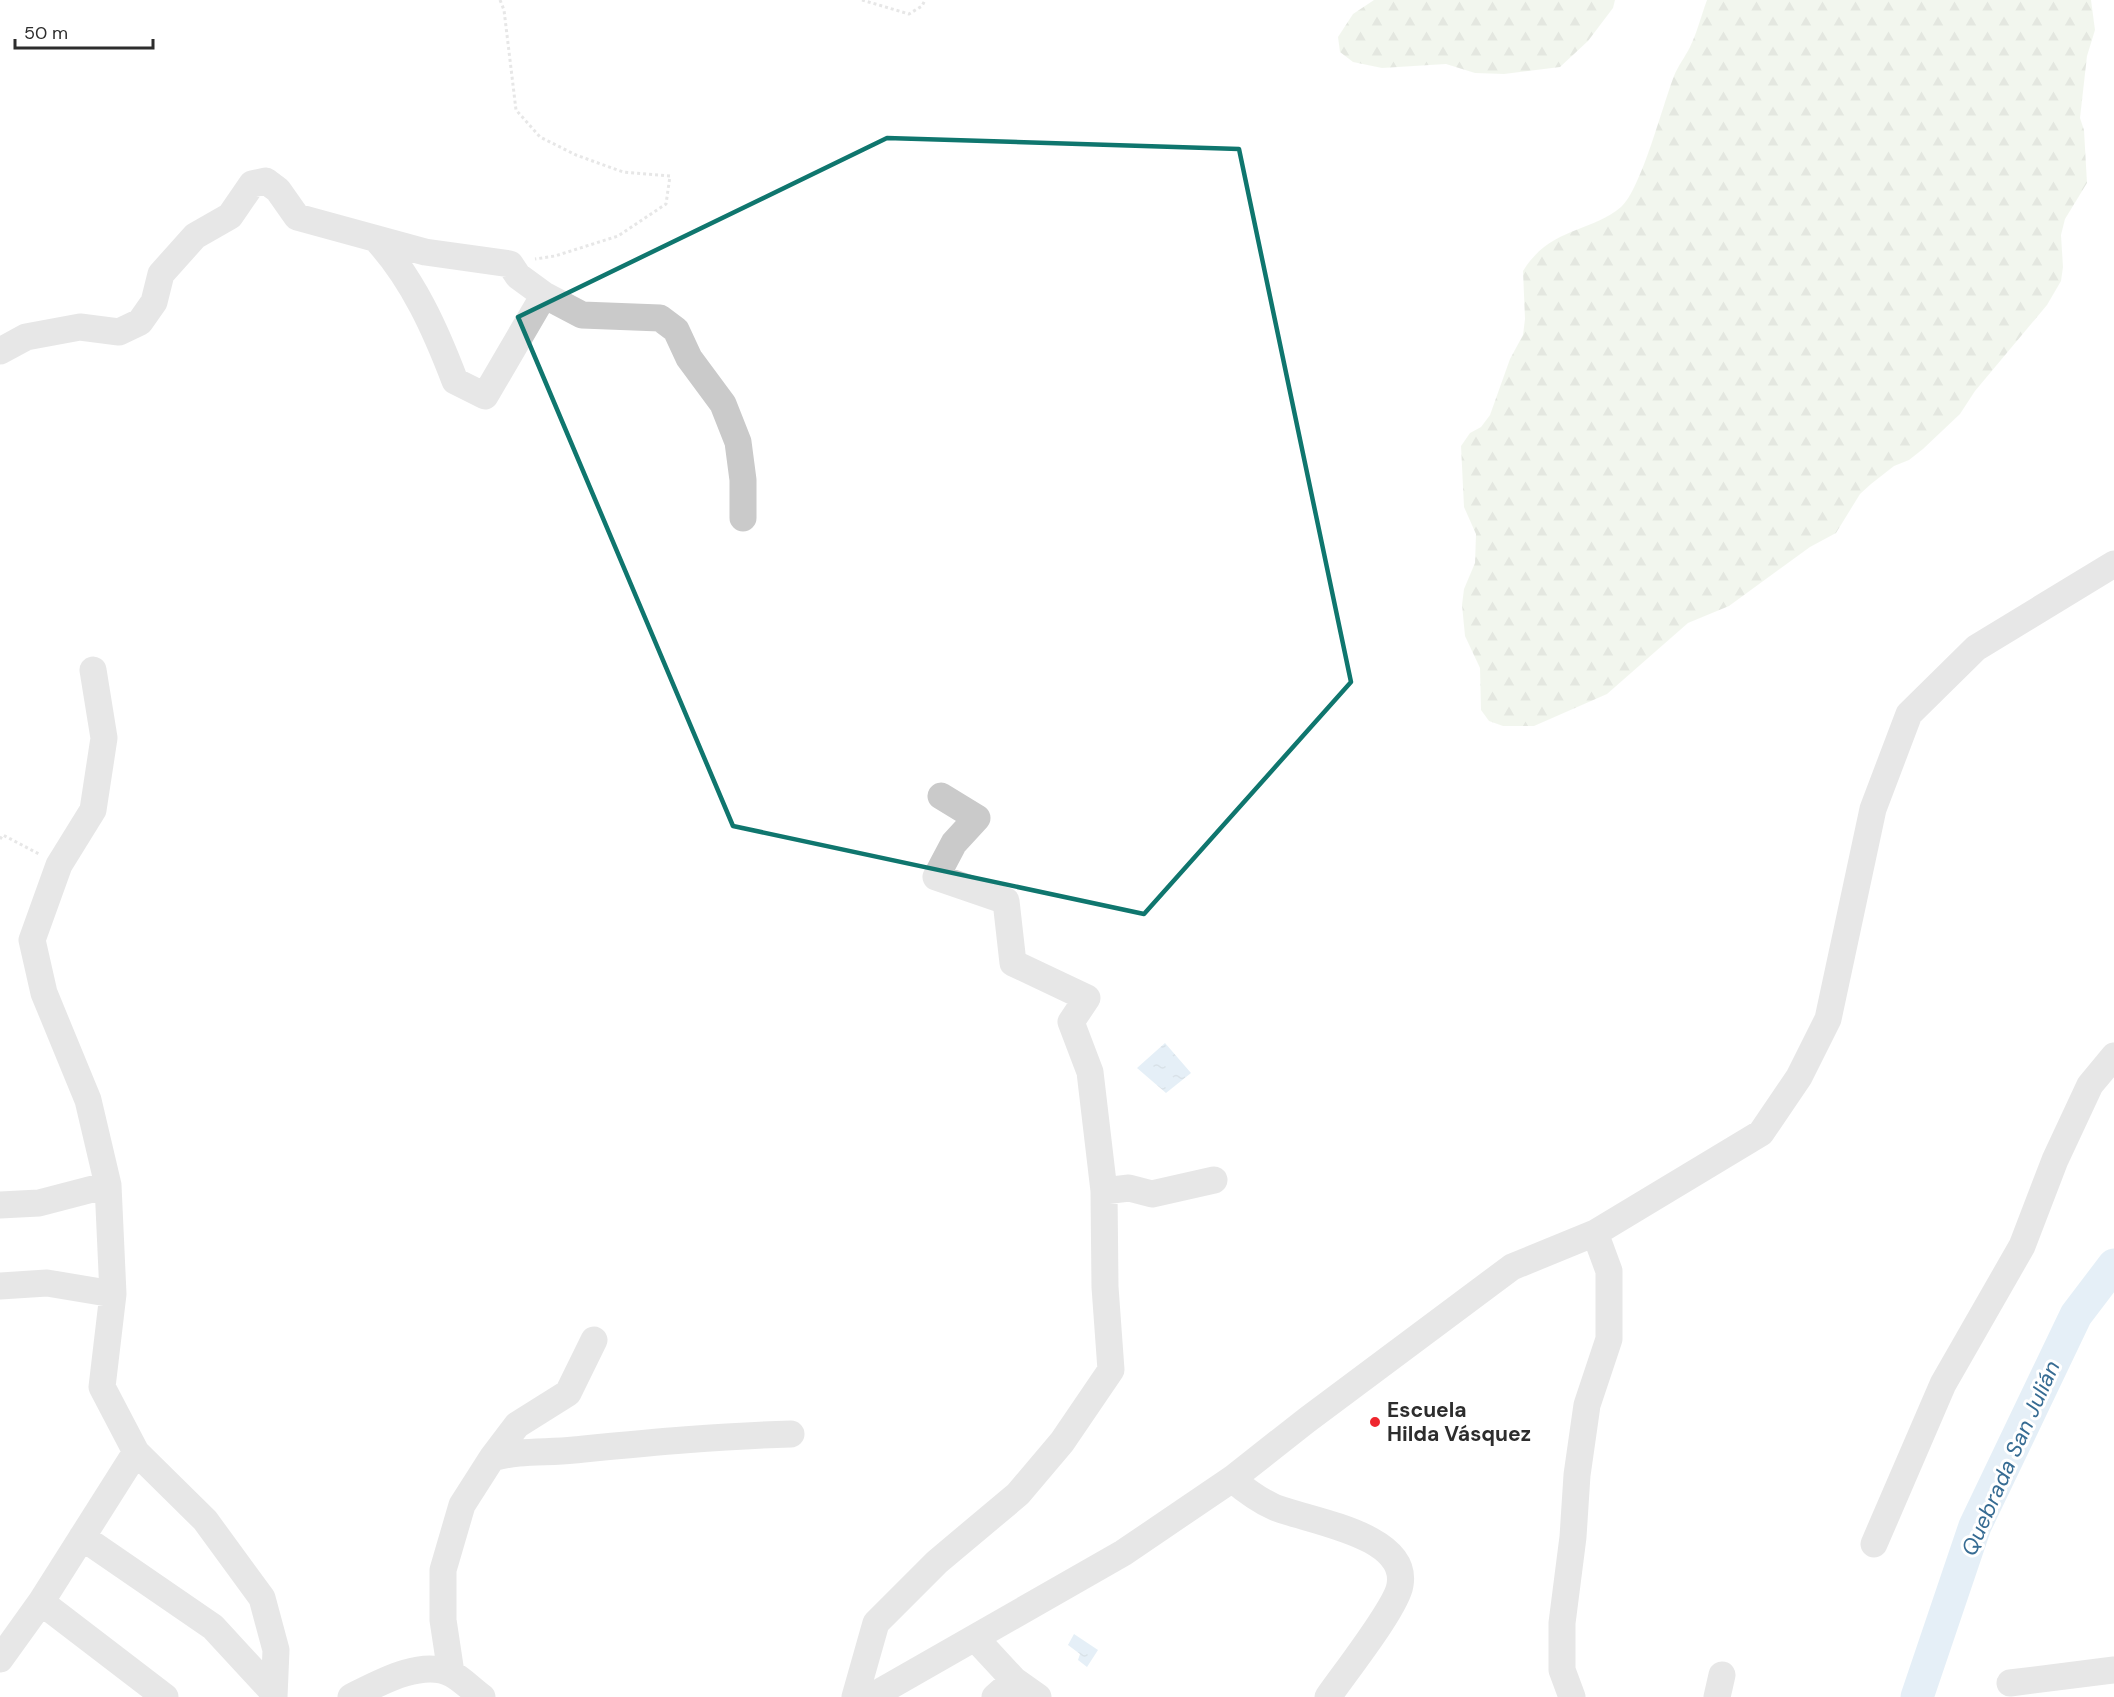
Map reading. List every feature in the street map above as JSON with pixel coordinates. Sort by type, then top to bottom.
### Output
[{"type":"street","points":[[0,351],[26,337],[80,327],[119,332],[140,322],[154,302],[161,274],[195,236],[230,216],[252,184],[266,181],[278,190],[297,217],[424,252],[510,264],[518,276],[544,294],[582,315],[660,318],[676,330],[689,358],[723,405],[738,442],[743,480],[743,518]]},
{"type":"street","points":[[376,239],[395,260],[439,337],[455,381],[485,396],[544,294]]},
{"type":"street","points":[[872,1697],[1123,1553],[1232,1479],[1512,1267],[1595,1233],[1761,1133],[1799,1077],[1828,1019],[1873,809],[1909,714],[1976,648],[2114,564]]},
{"type":"street","points":[[93,670],[104,738],[93,810],[59,865],[32,940],[44,993],[88,1100],[108,1185],[112,1294],[102,1387],[136,1452],[206,1520],[262,1598],[276,1650],[274,1695]]},
{"type":"street","points":[[855,1697],[876,1623],[937,1562],[1018,1494],[1062,1442],[1111,1370],[1105,1287],[1104,1191],[1090,1072],[1071,1022],[1087,998],[1013,963],[1006,901],[936,877],[954,843],[977,818],[941,796]]},
{"type":"street","points":[[1874,1544],[1943,1384],[2022,1246],[2055,1160],[2090,1085],[2114,1056]]},
{"type":"street","points":[[1104,1191],[1129,1188],[1152,1194],[1214,1180]]},
{"type":"street","points":[[0,1205],[39,1203],[108,1185]]},
{"type":"street","points":[[1572,1697],[1562,1670],[1562,1623],[1573,1537],[1577,1475],[1587,1405],[1609,1339],[1609,1271],[1595,1233]]},
{"type":"street","points":[[0,1286],[46,1284],[112,1294]]},
{"type":"street","points":[[451,1673],[443,1620],[443,1570],[462,1505],[492,1458],[517,1425],[568,1393],[594,1340]]},
{"type":"street","points":[[492,1458],[516,1451],[570,1451],[712,1436],[791,1434]]},
{"type":"street","points":[[0,1659],[40,1602],[136,1452]]},
{"type":"street","points":[[1232,1479],[1273,1506],[1359,1535],[1377,1544],[1392,1554],[1399,1567],[1400,1586],[1387,1612],[1328,1697]]},
{"type":"street","points":[[82,1538],[213,1627],[274,1695]]},
{"type":"street","points":[[40,1602],[165,1697]]},
{"type":"street","points":[[976,1639],[1005,1688],[1038,1697]]},
{"type":"street","points":[[351,1697],[398,1674],[428,1670],[451,1673],[482,1697]]},
{"type":"street","points":[[2010,1683],[2114,1670]]},
{"type":"path","points":[[500,0],[504,10],[516,110],[540,137],[576,155],[623,172],[670,176],[666,204],[618,236],[555,256],[510,264]]},
{"type":"path","points":[[862,0],[871,5],[909,14],[922,6],[925,0]]},
{"type":"path","points":[[0,839],[3,835],[59,865]]},
{"type":"highlighted area","points":[[887,138],[1239,149],[1351,682],[1144,914],[733,826],[518,317]]},
{"type":"green space","points":[[1374,0],[1615,0],[1613,8],[1588,41],[1560,67],[1504,74],[1475,73],[1446,64],[1382,68],[1353,62],[1340,52],[1338,37],[1353,14]]},
{"type":"green space","points":[[1707,0],[2091,0],[2095,30],[2087,56],[2080,118],[2084,130],[2087,183],[2065,219],[2061,235],[2063,267],[2061,281],[2047,305],[1975,391],[1960,414],[1923,449],[1909,460],[1894,466],[1860,494],[1836,533],[1810,547],[1729,606],[1688,623],[1607,694],[1534,726],[1503,726],[1489,721],[1481,710],[1480,668],[1465,636],[1462,605],[1464,589],[1475,563],[1476,534],[1464,507],[1461,446],[1470,433],[1481,427],[1490,415],[1510,359],[1523,335],[1525,319],[1523,271],[1545,246],[1609,215],[1629,198],[1644,165],[1674,76],[1692,42]]},
{"type":"water","points":[[1165,1043],[1191,1073],[1166,1093],[1137,1068]]},
{"type":"water","points":[[1074,1634],[1098,1650],[1087,1667],[1078,1660],[1080,1654],[1068,1645]]},
{"type":"waterway","name":"Quebrada San Julián","points":[[1917,1697],[1975,1526],[2076,1315],[2114,1265]]},
{"type":"place","name":"Escuela Hilda Vásquez","points":[[1375,1422]]}]
